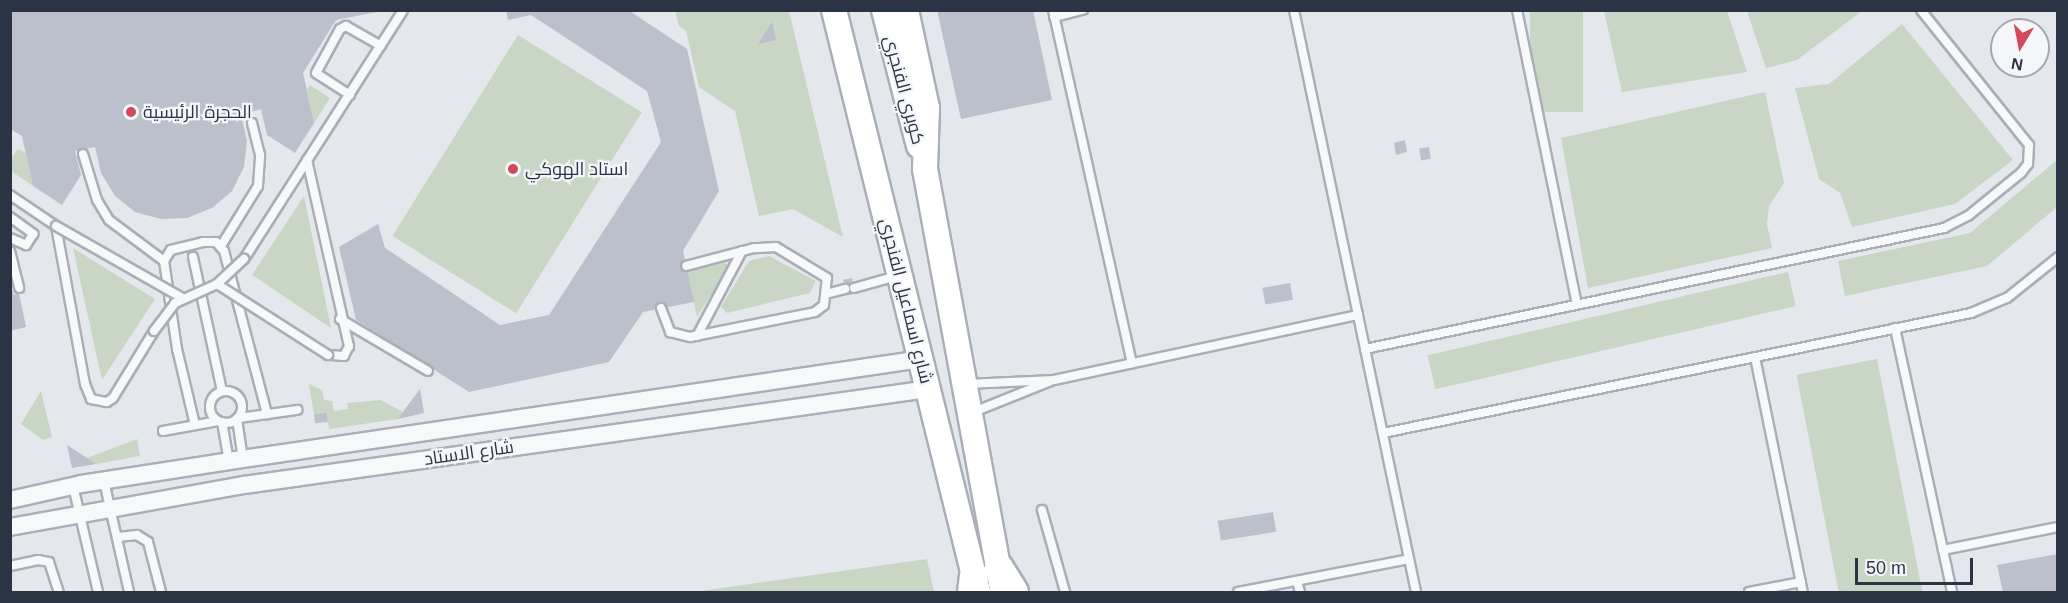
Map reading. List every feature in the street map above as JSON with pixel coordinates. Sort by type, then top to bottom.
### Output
[{"type":"highway","points":[[985,584],[1014,592]]},
{"type":"main road","name":"شارع اسماعيل الفنجري","points":[[834,10],[899,276],[985,584]]},
{"type":"main road","name":"كوبري الفنجري","points":[[884,10],[925,169]]},
{"type":"main road","points":[[906,10],[927,108],[925,169],[971,413],[985,584]]},
{"type":"street","name":"شارع الاستاد","points":[[10,500],[73,486],[236,460],[921,359]]},
{"type":"street","name":"شارع الاستاد","points":[[10,527],[244,485],[929,389]]},
{"type":"lane","points":[[56,226],[84,384],[91,399],[107,402],[113,398],[154,331],[182,298],[218,284],[244,259],[403,10]]},
{"type":"lane","points":[[1083,10],[1054,14],[1131,363]]},
{"type":"lane","points":[[1294,10],[1416,592]]},
{"type":"lane","points":[[1517,10],[1577,304]]},
{"type":"lane","points":[[1365,349],[1944,228],[1968,216],[2021,173],[2030,154],[2024,136],[1921,10]]},
{"type":"lane","points":[[350,96],[316,73],[340,29],[346,26],[381,46]]},
{"type":"lane","points":[[221,246],[258,186],[261,165],[252,123]]},
{"type":"lane","points":[[83,154],[97,200],[109,220],[164,261],[177,349],[195,425]]},
{"type":"lane","points":[[218,284],[328,355],[338,358],[347,352],[348,341],[340,319],[307,160]]},
{"type":"lane","points":[[10,195],[56,226],[182,298]]},
{"type":"lane","points":[[10,217],[33,234],[24,245],[10,238]]},
{"type":"lane","points":[[164,261],[177,247],[209,241],[221,246],[248,329],[267,414]]},
{"type":"lane","points":[[661,308],[670,332],[697,336],[815,312],[824,305],[826,294],[824,274],[784,251],[769,246],[686,266]]},
{"type":"lane","points":[[10,251],[19,288]]},
{"type":"lane","points":[[697,336],[742,251]]},
{"type":"lane","points":[[193,257],[222,391]]},
{"type":"lane","points":[[1383,433],[1989,307],[2058,257]]},
{"type":"lane","points":[[826,294],[899,276]]},
{"type":"lane","points":[[971,413],[1054,380],[1358,315]]},
{"type":"lane","points":[[340,319],[428,371]]},
{"type":"lane","points":[[1895,328],[1952,592]]},
{"type":"lane","points":[[1755,357],[1803,592]]},
{"type":"lane","points":[[966,384],[1054,380]]},
{"type":"lane","points":[[222,391],[234,392],[242,401],[238,418],[236,460]]},
{"type":"lane","points":[[222,391],[210,404],[236,460]]},
{"type":"lane","points":[[163,431],[297,410]]},
{"type":"lane","points":[[104,481],[129,592]]},
{"type":"lane","points":[[73,486],[98,592]]},
{"type":"lane","points":[[1042,510],[1065,592]]},
{"type":"lane","points":[[1942,550],[2058,527]]},
{"type":"lane","points":[[118,537],[137,535],[148,542],[161,592]]},
{"type":"lane","points":[[1238,592],[1409,559]]},
{"type":"lane","points":[[10,566],[38,560],[49,562],[59,592]]},
{"type":"lane","points":[[1297,581],[1300,592]]},
{"type":"lane","points":[[1749,592],[1801,582]]},
{"type":"green space","points":[[1747,10],[1862,11],[1797,60],[1766,68]]},
{"type":"green space","points":[[675,11],[789,11],[843,237],[793,209],[759,216],[735,111],[699,87],[686,31],[679,26]]},
{"type":"green space","points":[[1530,11],[1583,11],[1583,112],[1530,112]]},
{"type":"green space","points":[[1604,11],[1727,11],[1747,72],[1622,92]]},
{"type":"green space","points":[[1902,24],[2013,160],[1955,204],[1852,227],[1840,193],[1819,179],[1795,88],[1829,84]]},
{"type":"green space","points":[[518,35],[642,112],[516,313],[392,236]]},
{"type":"green space","points":[[310,85],[330,98],[314,123],[307,90]]},
{"type":"green space","points":[[1765,92],[1784,183],[1769,206],[1767,224],[1772,248],[1588,288],[1561,138]]},
{"type":"green space","points":[[18,149],[26,153],[33,186],[11,171],[11,158]]},
{"type":"green space","points":[[2057,160],[2057,207],[1987,266],[1845,296],[1838,261],[1970,233]]},
{"type":"green space","points":[[304,196],[331,328],[252,275]]},
{"type":"green space","points":[[73,248],[155,299],[102,380]]},
{"type":"green space","points":[[769,256],[816,281],[810,293],[727,313],[721,307],[749,261]]},
{"type":"green space","points":[[726,262],[728,268],[697,317],[687,271]]},
{"type":"green space","points":[[1788,272],[1796,306],[1435,389],[1427,355]]},
{"type":"green space","points":[[1877,359],[1922,592],[1839,592],[1797,375]]},
{"type":"green space","points":[[309,384],[322,390],[324,400],[332,401],[334,411],[348,409],[347,403],[381,400],[403,412],[398,419],[329,429],[327,413],[314,415]]},
{"type":"green space","points":[[41,391],[52,437],[43,440],[21,424]]},
{"type":"green space","points":[[137,439],[140,456],[96,464],[87,458]]},
{"type":"green space","points":[[927,559],[934,592],[694,592]]},
{"type":"building","name":"الحجرة الرئيسية","points":[[10,10],[377,10],[377,12],[336,20],[303,73],[314,123],[295,153],[267,135],[261,109],[241,115],[247,141],[244,167],[232,191],[212,208],[187,218],[161,219],[135,212],[115,196],[101,173],[95,147],[75,151],[81,175],[62,205],[33,186],[22,136],[10,129]]},
{"type":"building","points":[[506,10],[628,10],[687,49],[719,191],[683,251],[694,302],[643,312],[609,362],[469,392],[356,320],[339,247],[378,224],[385,248],[500,325],[549,315],[661,142],[647,91],[531,15],[508,20]]},
{"type":"building","points":[[937,10],[1033,10],[1052,100],[961,119]]},
{"type":"building","points":[[772,22],[776,40],[758,44]]},
{"type":"building","points":[[1405,140],[1407,152],[1396,155],[1394,143]]},
{"type":"building","points":[[1429,147],[1431,159],[1421,160],[1419,149]]},
{"type":"building","points":[[852,278],[855,294],[846,295],[843,280]]},
{"type":"building","points":[[1290,283],[1293,300],[1265,305],[1262,288]]},
{"type":"building","points":[[10,284],[14,295],[19,293],[26,327],[10,331]]},
{"type":"building","points":[[420,389],[424,413],[398,419],[405,409]]},
{"type":"building","points":[[327,413],[328,422],[315,423],[314,414]]},
{"type":"building","points":[[67,445],[87,458],[96,464],[72,468]]},
{"type":"building","points":[[1273,512],[1276,532],[1221,541],[1218,521]]},
{"type":"building","points":[[2058,554],[2058,592],[2003,592],[1997,565]]},
{"type":"place","name":"الحجرة الرئيسية","points":[[131,112]]},
{"type":"place","name":"استاد الهوكي","points":[[513,169]]}]
